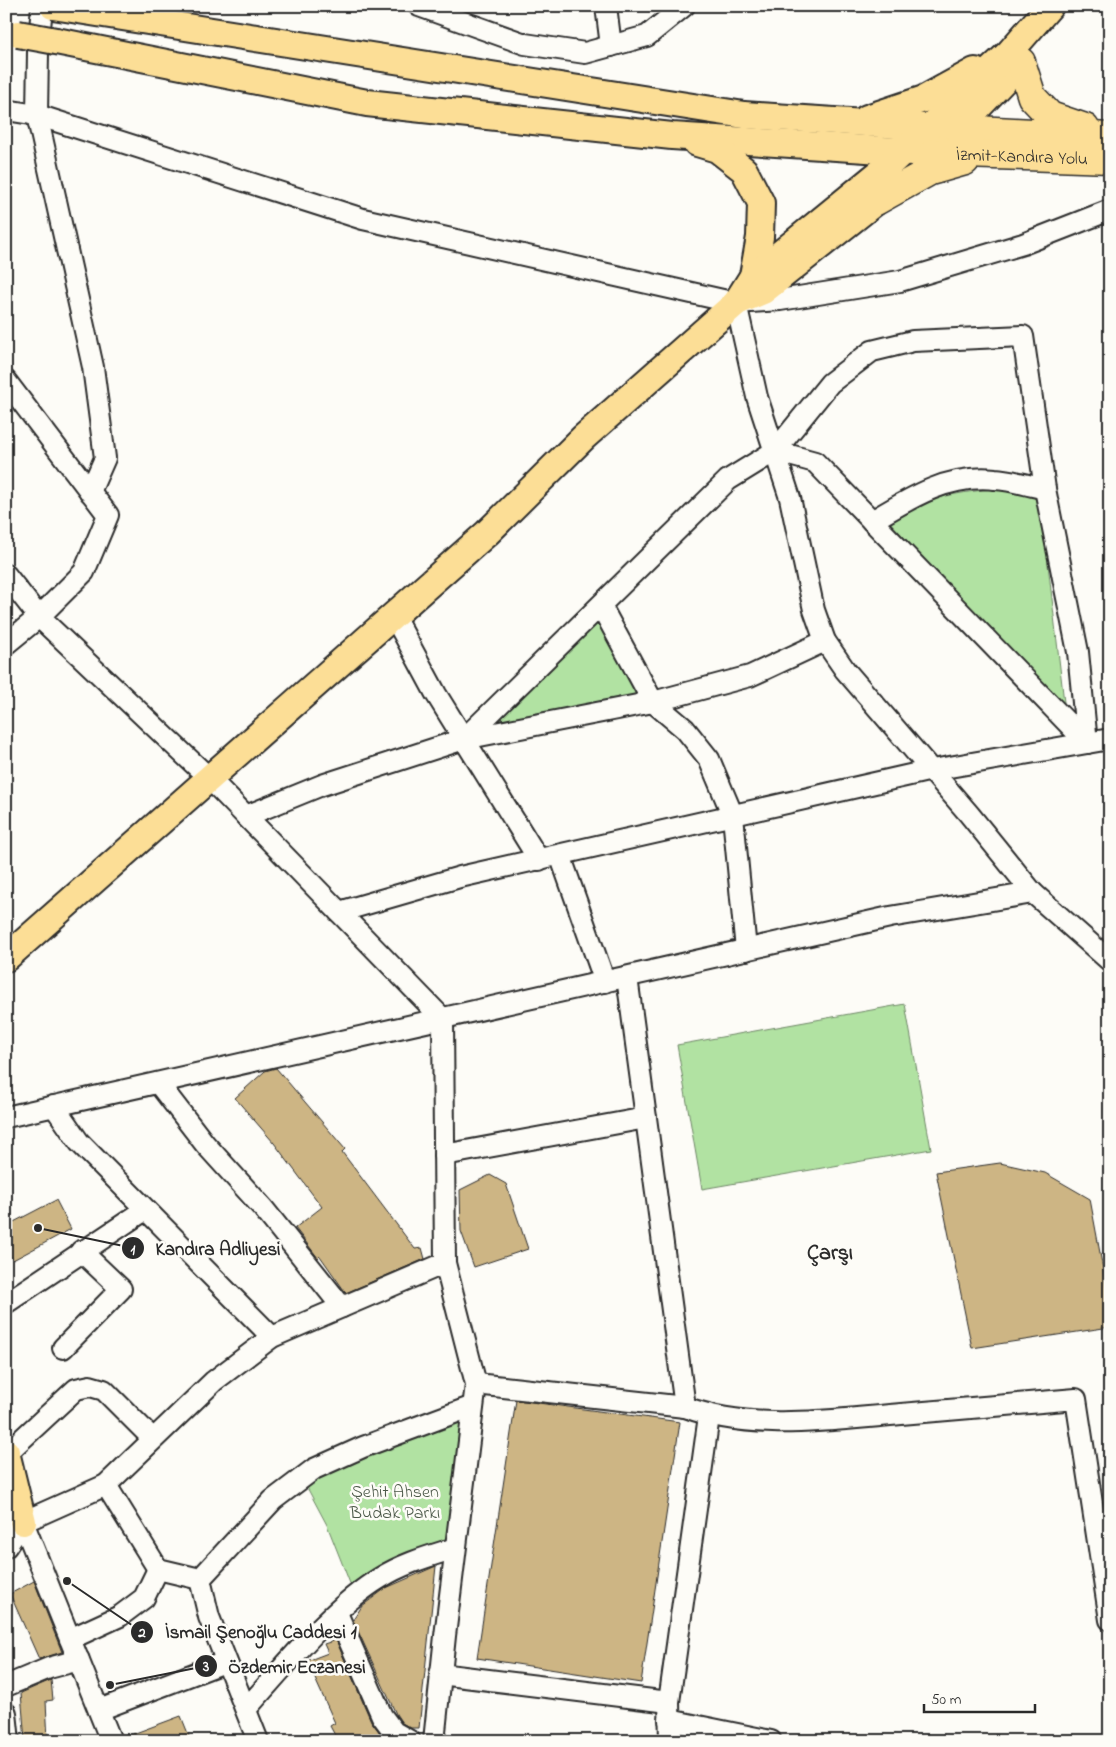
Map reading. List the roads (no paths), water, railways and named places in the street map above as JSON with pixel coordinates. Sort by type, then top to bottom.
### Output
[{"type":"highway","points":[[1015,57],[1032,97],[1050,116],[1110,136]]},
{"type":"highway","name":"İzmit-Kandıra Yolu","points":[[958,129],[1110,136]]},
{"type":"highway","name":"İzmit-Kandıra Yolu","points":[[932,140],[1026,156],[1110,159]]},
{"type":"highway","points":[[876,201],[930,170],[949,164],[970,160],[1026,156]]},
{"type":"main road","points":[[6,958],[487,533],[584,437],[736,303],[753,276],[902,152],[958,129],[1015,57],[1050,6]]},
{"type":"main road","points":[[853,122],[924,99],[1015,57],[1041,42],[1066,6]]},
{"type":"main road","points":[[53,7],[744,115],[853,122],[932,140]]},
{"type":"main road","points":[[12,33],[367,103],[672,136],[902,152]]},
{"type":"main road","points":[[736,303],[763,291],[876,201],[932,140],[1015,57]]},
{"type":"main road","points":[[672,136],[717,149],[744,170],[761,203],[760,237],[753,276]]},
{"type":"main road","points":[[6,1452],[23,1522]]},
{"type":"street","points":[[606,6],[611,46]]},
{"type":"street","points":[[421,7],[525,44],[585,53],[647,36],[684,6]]},
{"type":"street","points":[[53,7],[38,52],[36,115],[93,367],[105,458],[90,492]]},
{"type":"street","points":[[6,110],[36,115],[363,219],[736,303],[780,300],[900,280],[1023,244],[1110,210]]},
{"type":"street","points":[[736,303],[757,397],[790,498],[814,610],[825,641],[845,670],[932,770],[1033,893],[1110,961]]},
{"type":"street","points":[[464,739],[728,480],[775,451],[830,383],[872,351],[913,341],[1023,336],[1044,489],[1078,652],[1087,743]]},
{"type":"street","points":[[6,381],[108,515],[84,572],[39,617],[6,644]]},
{"type":"street","points":[[775,451],[815,462],[1087,743]]},
{"type":"street","points":[[872,521],[920,492],[949,482],[994,478],[1044,489]]},
{"type":"street","points":[[6,575],[39,617],[210,779],[443,1019],[445,1263],[476,1384],[440,1674],[434,1741]]},
{"type":"street","points":[[601,606],[653,702],[685,729],[709,758],[733,816],[746,950]]},
{"type":"street","points":[[394,616],[436,694],[539,860]]},
{"type":"street","points":[[246,816],[322,785],[464,739],[653,702],[750,676],[825,641]]},
{"type":"street","points":[[339,912],[460,878],[932,770],[1110,739]]},
{"type":"street","points":[[560,855],[605,982]]},
{"type":"street","points":[[6,1117],[890,917],[1033,893]]},
{"type":"street","points":[[627,977],[685,1407]]},
{"type":"street","points":[[158,1083],[205,1144],[263,1208],[342,1307]]},
{"type":"street","points":[[54,1106],[79,1142],[272,1337]]},
{"type":"street","points":[[444,1155],[646,1118]]},
{"type":"street","points":[[6,1302],[145,1210]]},
{"type":"street","points":[[63,1348],[121,1289],[81,1251]]},
{"type":"street","points":[[6,1547],[23,1522],[106,1485],[214,1381],[272,1337],[445,1263]]},
{"type":"street","points":[[476,1384],[685,1407],[709,1416],[778,1422],[839,1420],[1076,1399],[1110,1620]]},
{"type":"street","points":[[6,1452],[76,1389],[90,1386],[104,1390],[153,1439]]},
{"type":"street","points":[[200,1579],[273,1500],[314,1468],[363,1447],[473,1406]]},
{"type":"street","points":[[670,1741],[669,1711],[709,1416]]},
{"type":"street","points":[[106,1485],[158,1570],[200,1579]]},
{"type":"street","points":[[23,1522],[111,1741]]},
{"type":"street","points":[[246,1709],[355,1596],[381,1577],[408,1564],[455,1548]]},
{"type":"street","points":[[70,1639],[120,1616],[144,1598],[158,1570]]},
{"type":"street","points":[[200,1579],[208,1617],[258,1741]]},
{"type":"street","points":[[337,1614],[382,1716],[394,1732],[410,1741]]},
{"type":"street","points":[[6,1686],[49,1668],[79,1660]]},
{"type":"street","points":[[99,1710],[225,1662]]},
{"type":"street","points":[[440,1674],[669,1711],[771,1741]]},
{"type":"street","points":[[6,1713],[9,1741]]},
{"type":"place","name":"Kandıra Adliyesi","points":[[38,1228]]},
{"type":"place","name":"İsmail Şenoğlu Caddesi 1","points":[[67,1581]]},
{"type":"place","name":"Özdemir Eczanesi","points":[[110,1685]]},
{"type":"district","name":"Çarşı","points":[[830,1251]]},
{"type":"park label","name":"Şehit Ahsen Budak Parkı","points":[[395,1501]]}]
